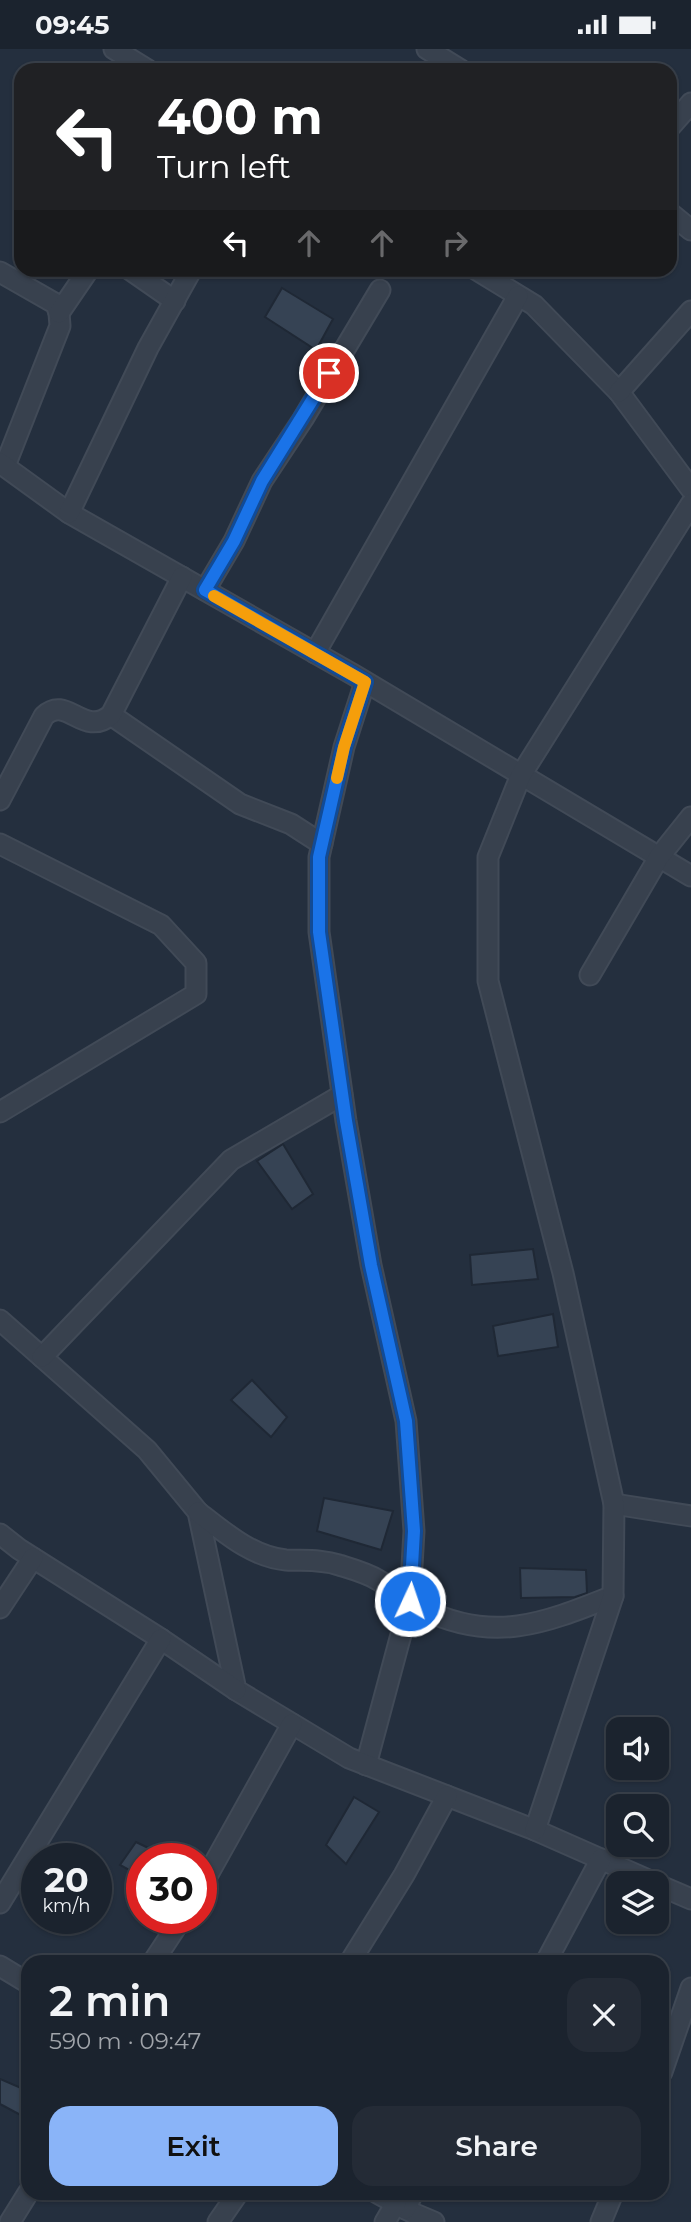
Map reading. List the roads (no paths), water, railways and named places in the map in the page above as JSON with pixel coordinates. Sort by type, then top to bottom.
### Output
[{"type":"street","points":[[114,49],[137,63]]},
{"type":"street","points":[[427,49],[450,63]]},
{"type":"street","points":[[677,119],[691,103]]},
{"type":"street","points":[[677,219],[691,230]]},
{"type":"street","points":[[0,272],[56,304],[60,326],[2,464],[69,513],[365,682],[691,876]]},
{"type":"street","points":[[59,313],[84,277]]},
{"type":"street","points":[[140,277],[175,301]]},
{"type":"street","points":[[69,513],[148,348],[188,277]]},
{"type":"street","points":[[488,277],[534,305],[619,392],[691,489]]},
{"type":"street","points":[[205,590],[234,541],[262,481],[303,419],[380,290]]},
{"type":"street","points":[[315,653],[518,296]]},
{"type":"street","points":[[619,392],[691,311]]},
{"type":"street","points":[[535,1831],[613,1596],[614,1504],[563,1273],[488,981],[488,857],[522,775],[691,504]]},
{"type":"street","points":[[0,800],[44,716],[51,709],[58,708],[89,722],[102,722],[111,715],[181,577]]},
{"type":"street","points":[[365,682],[344,747],[319,857],[319,932],[342,1095],[371,1265],[406,1421],[414,1531],[410,1601],[366,1765]]},
{"type":"street","points":[[111,715],[240,804],[291,824],[322,844]]},
{"type":"street","points":[[590,975],[660,857],[691,817]]},
{"type":"street","points":[[0,844],[161,925],[196,963],[196,994],[0,1112]]},
{"type":"street","points":[[42,1357],[231,1160],[342,1095]]},
{"type":"street","points":[[0,1320],[147,1450],[198,1512],[237,1543],[284,1560],[317,1560],[375,1578],[424,1609],[472,1627],[496,1628],[545,1622],[613,1596]]},
{"type":"street","points":[[614,1504],[691,1516]]},
{"type":"street","points":[[198,1512],[236,1690]]},
{"type":"street","points":[[0,1534],[236,1690],[349,1758],[628,1871]]},
{"type":"street","points":[[0,1608],[33,1558]]},
{"type":"street","points":[[0,1903],[161,1639]]},
{"type":"street","points":[[217,1858],[292,1724]]},
{"type":"street","points":[[354,1955],[404,1875],[447,1796]]},
{"type":"street","points":[[550,1955],[601,1859]]},
{"type":"street","points":[[669,1889],[691,1899]]},
{"type":"street","points":[[158,1955],[171,1934]]},
{"type":"street","points":[[0,1966],[21,1979]]},
{"type":"street","points":[[669,2052],[691,1988]]},
{"type":"street","points":[[10,2222],[24,2200]]},
{"type":"street","points":[[218,2222],[233,2200]]},
{"type":"street","points":[[601,2222],[610,2200]]},
{"type":"street","points":[[385,2222],[405,2201],[434,2222]]}]
